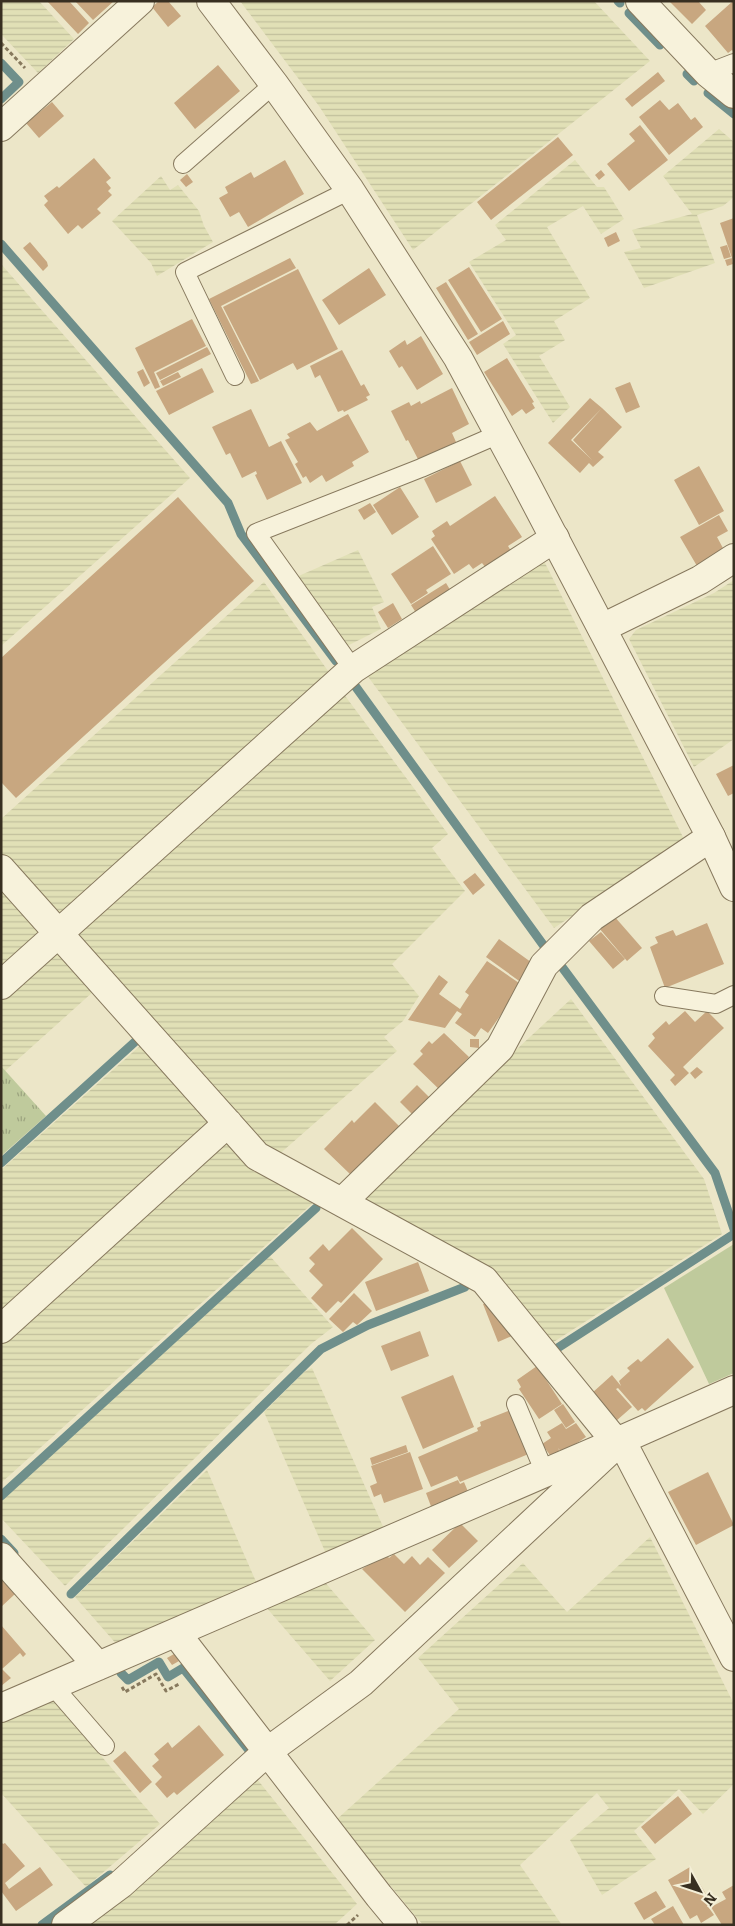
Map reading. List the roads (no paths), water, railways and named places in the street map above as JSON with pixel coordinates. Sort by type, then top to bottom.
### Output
[{"type":"street","points":[[1,127],[140,1]]},
{"type":"street","points":[[211,1],[274,84],[350,190],[458,358],[602,628],[711,837],[734,887]]},
{"type":"street","points":[[640,1],[708,73],[734,94]]},
{"type":"street","points":[[1,985],[353,669],[555,538]]},
{"type":"street","points":[[602,628],[700,580],[734,558]]},
{"type":"street","points":[[342,1202],[500,1048],[544,965],[592,917],[711,837]]},
{"type":"street","points":[[1,869],[257,1156],[484,1280],[619,1441],[734,1657]]},
{"type":"street","points":[[1,1329],[228,1124]]},
{"type":"street","points":[[1,1708],[734,1390]]},
{"type":"street","points":[[66,1925],[121,1884],[268,1751],[361,1683],[619,1441]]},
{"type":"street","points":[[1,1557],[103,1664]]},
{"type":"street","points":[[176,1633],[403,1925]]},
{"type":"lane","points":[[708,73],[734,63]]},
{"type":"lane","points":[[183,164],[274,84]]},
{"type":"lane","points":[[235,376],[184,272],[350,190]]},
{"type":"lane","points":[[353,669],[256,533],[421,468],[499,434]]},
{"type":"lane","points":[[664,996],[716,1004],[734,995]]},
{"type":"lane","points":[[516,1404],[545,1473]]},
{"type":"lane","points":[[53,1686],[105,1746]]},
{"type":"waterway","points":[[629,13],[660,45]]},
{"type":"waterway","points":[[1,63],[19,82],[1,99]]},
{"type":"waterway","points":[[687,74],[694,81]]},
{"type":"waterway","points":[[708,93],[734,114]]},
{"type":"waterway","points":[[1,244],[228,503],[241,534],[336,661]]},
{"type":"waterway","points":[[353,683],[544,946]]},
{"type":"waterway","points":[[562,967],[715,1173],[734,1229]]},
{"type":"waterway","points":[[1,1163],[137,1040]]},
{"type":"waterway","points":[[1,1496],[316,1208]]},
{"type":"waterway","points":[[556,1349],[734,1234]]},
{"type":"waterway","points":[[71,1594],[321,1349],[368,1325],[465,1287]]},
{"type":"waterway","points":[[1,1539],[14,1553]]},
{"type":"waterway","points":[[121,1673],[128,1680],[159,1662],[168,1677],[183,1668],[248,1749]]},
{"type":"waterway","points":[[42,1925],[110,1875]]}]
